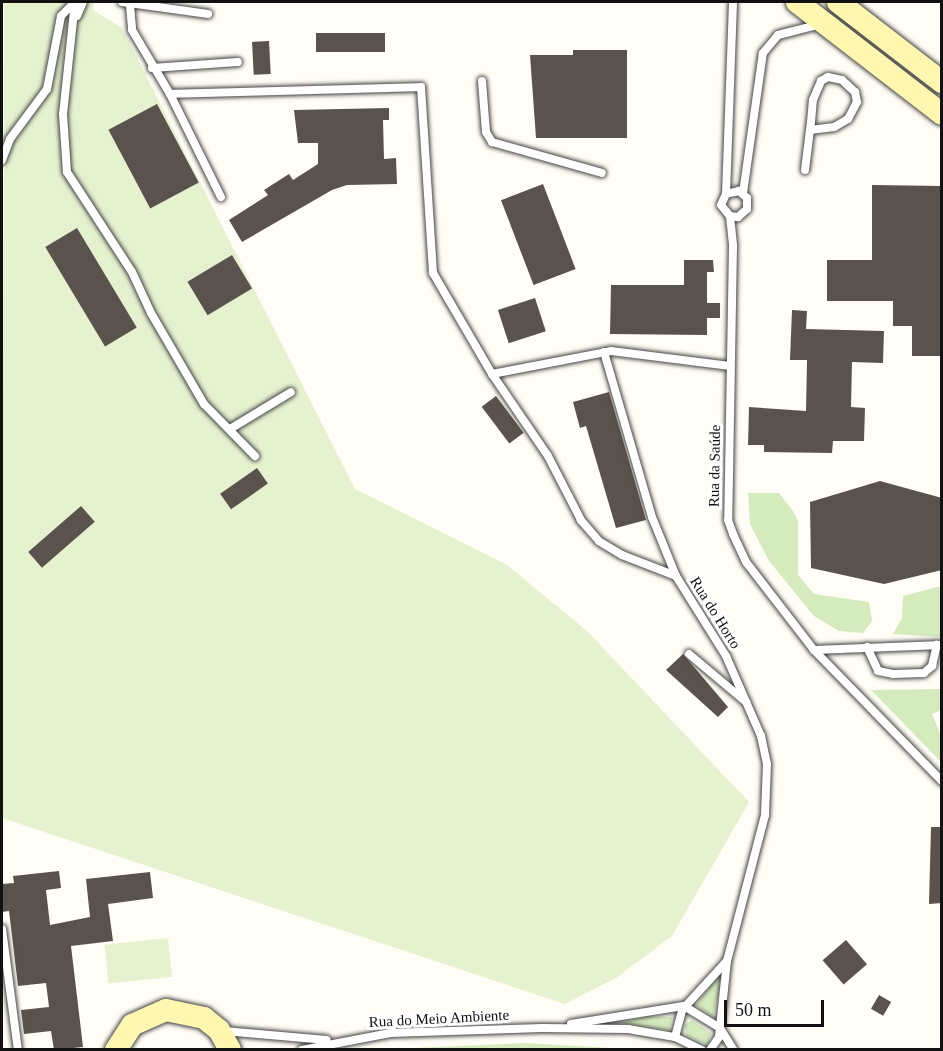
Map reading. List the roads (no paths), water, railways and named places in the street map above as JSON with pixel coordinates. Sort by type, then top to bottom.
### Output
[{"type":"main road","points":[[797,2],[942,114]]},
{"type":"main road","points":[[838,2],[942,82]]},
{"type":"main road","points":[[116,1050],[132,1025],[166,1010],[195,1014],[224,1040]]},
{"type":"lane","points":[[79,2],[74,22],[63,114],[67,172],[132,272],[151,313],[204,404],[255,456]]},
{"type":"lane","points":[[2,145],[47,89],[61,15],[79,2]]},
{"type":"lane","name":"Rua da Saúde","points":[[734,2],[726,194],[721,205],[729,216],[728,520],[746,562],[814,650],[942,781]]},
{"type":"lane","points":[[208,14],[126,3],[132,30],[152,68],[171,94],[221,197]]},
{"type":"lane","points":[[729,216],[745,213],[748,203],[743,193],[763,53],[778,35],[824,23]]},
{"type":"lane","points":[[152,68],[238,62]]},
{"type":"lane","points":[[805,170],[810,130],[821,81],[828,77],[842,80],[855,92],[857,102],[848,119],[834,127],[810,130]]},
{"type":"lane","points":[[482,81],[486,132],[492,142],[602,173]]},
{"type":"lane","name":"Rua do Horto","points":[[171,94],[421,87],[433,273],[492,374],[548,456],[587,527],[622,555],[676,576],[726,656],[761,736],[768,787],[765,815],[727,961],[720,1028],[710,1050]]},
{"type":"lane","points":[[2,160],[9,139]]},
{"type":"lane","points":[[726,194],[743,193]]},
{"type":"lane","points":[[604,352],[652,517],[676,576]]},
{"type":"lane","points":[[492,374],[604,352],[730,366]]},
{"type":"lane","points":[[230,429],[291,392]]},
{"type":"lane","points":[[814,650],[867,647],[939,645],[932,666],[924,673],[893,674],[878,671],[867,647]]},
{"type":"lane","points":[[689,654],[746,702]]},
{"type":"lane","points":[[2,929],[18,1050]]},
{"type":"lane","name":"Rua do Horto","points":[[684,1006],[727,961]]},
{"type":"lane","points":[[675,1037],[676,1021],[684,1006],[720,1028],[734,1050]]},
{"type":"lane","name":"Rua do Meio Ambiente","points":[[542,1028],[684,1006]]},
{"type":"lane","name":"Rua do Meio Ambiente","points":[[224,1040],[337,1040],[432,1030],[628,1029],[675,1037],[702,1050]]},
{"type":"lane","name":"Rua do Meio Ambiente","points":[[302,1050],[337,1040]]}]
